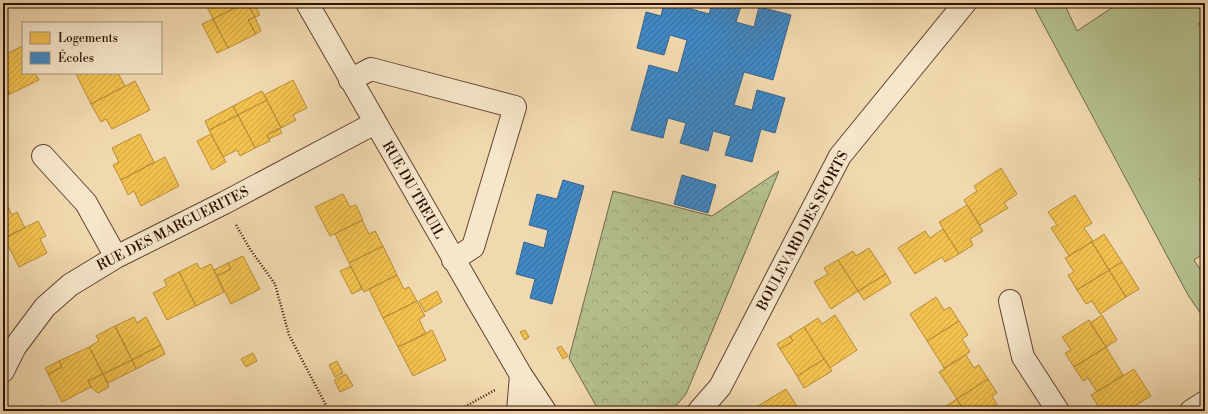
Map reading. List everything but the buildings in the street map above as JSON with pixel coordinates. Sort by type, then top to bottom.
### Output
[{"type":"street","name":"RUE DU TREUIL","points":[[307,3],[521,375],[546,411]]},
{"type":"street","name":"BOULEVARD DES SPORTS","points":[[700,411],[720,387],[840,156],[965,3]]},
{"type":"street","points":[[350,80],[371,69],[515,107],[473,247],[454,260]]},
{"type":"street","name":"RUE DES MARGUERITES","points":[[3,372],[15,347],[45,307],[70,285],[116,257],[224,203],[375,123]]},
{"type":"street","points":[[43,156],[86,203],[116,257]]},
{"type":"street","points":[[1010,301],[1022,357],[1058,411]]},
{"type":"street","points":[[518,411],[521,375]]},
{"type":"street","points":[[1191,411],[1205,402]]},
{"type":"path","points":[[224,203],[250,249],[275,284],[289,335],[329,411]]},
{"type":"path","points":[[457,411],[521,375]]},
{"type":"green space","points":[[1032,3],[1064,3],[1077,31],[1119,3],[1197,3],[1205,16],[1205,20],[1198,24],[1205,34],[1205,99],[1201,102],[1205,109],[1205,175],[1199,179],[1205,188],[1205,253],[1194,260],[1205,277],[1205,320],[1188,295]]},
{"type":"green space","points":[[779,171],[686,394],[674,408],[669,411],[599,411],[569,358],[613,191],[712,216]]}]
